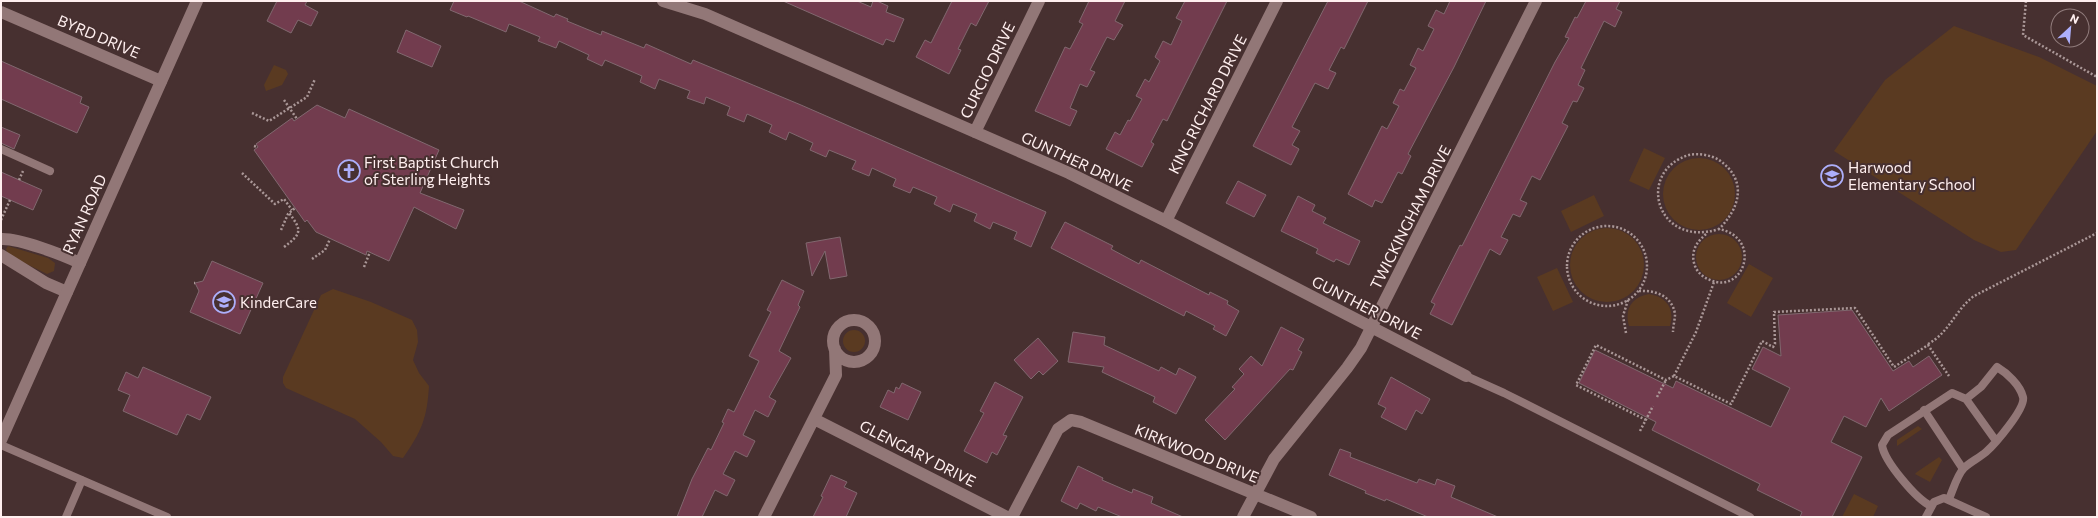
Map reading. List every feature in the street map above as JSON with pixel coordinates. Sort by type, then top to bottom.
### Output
[{"type":"street","name":"RYAN ROAD","points":[[1,440],[197,1]]},
{"type":"street","name":"GUNTHER DRIVE","points":[[663,1],[705,14],[1069,173],[1166,220],[1466,376]]},
{"type":"street","name":"CURCIO DRIVE","points":[[974,132],[1039,1]]},
{"type":"street","name":"KING RICHARD DRIVE","points":[[1166,220],[1277,1]]},
{"type":"street","name":"TWICKINGHAM DRIVE","points":[[1243,517],[1274,459],[1347,368],[1372,327],[1536,1]]},
{"type":"street","name":"BYRD DRIVE","points":[[1,12],[161,81]]},
{"type":"street","points":[[1,239],[18,242],[57,253],[80,263]]},
{"type":"street","points":[[1,255],[46,283],[67,292]]},
{"type":"street","points":[[764,517],[836,375],[833,337],[839,325],[852,320],[866,324],[874,335],[875,342],[869,355],[836,375]]},
{"type":"street","points":[[835,349],[844,360],[858,361]]},
{"type":"street","name":"GLENGARY DRIVE","points":[[814,419],[1007,517]]},
{"type":"street","name":"KIRKWOOD DRIVE","points":[[1012,517],[1058,429],[1071,420],[1081,422],[1311,517]]},
{"type":"lane","points":[[1,149],[50,171]]},
{"type":"lane","points":[[1949,499],[1963,469],[1986,452],[1996,441],[2017,415],[2023,402],[2021,392],[2008,374],[1997,367],[1981,387],[1966,399]]},
{"type":"lane","points":[[1466,376],[1504,393],[1750,517]]},
{"type":"lane","points":[[1931,506],[1920,500],[1885,456],[1882,445],[1888,435],[1952,393],[1966,399],[1996,441]]},
{"type":"lane","points":[[1924,410],[1963,469]]},
{"type":"lane","points":[[1,445],[165,517]]},
{"type":"lane","points":[[66,517],[82,480]]},
{"type":"lane","points":[[1926,517],[1931,506],[1939,499],[1949,499],[1986,517]]},
{"type":"path","points":[[2026,1],[2023,35],[2097,77]]},
{"type":"path","points":[[252,113],[269,121],[306,97],[315,79]]},
{"type":"path","points":[[284,100],[297,119]]},
{"type":"path","points":[[1693,154],[1706,155],[1718,159],[1728,168],[1735,179],[1738,193],[1736,206],[1730,218],[1719,229],[1706,234],[1693,234],[1680,230],[1670,222],[1662,212],[1658,200],[1658,187],[1663,175],[1670,165],[1681,158],[1693,154]]},
{"type":"path","points":[[19,180],[24,169]]},
{"type":"path","points":[[242,173],[275,204],[284,199],[294,209],[289,213],[280,230]]},
{"type":"path","points":[[1,220],[10,200]]},
{"type":"path","points":[[284,247],[297,237],[299,232],[297,225],[289,213]]},
{"type":"path","points":[[1600,226],[1613,226],[1626,230],[1637,239],[1644,250],[1647,264],[1645,278],[1638,291],[1628,300],[1616,304],[1602,305],[1590,302],[1580,295],[1572,285],[1567,266],[1571,248],[1578,238],[1588,230],[1600,226]]},
{"type":"path","points":[[1706,234],[1695,247],[1693,256],[1694,265],[1699,273],[1714,282],[1731,280],[1738,274],[1745,260],[1743,247],[1736,237],[1719,229]]},
{"type":"path","points":[[1674,376],[1731,404],[1762,341],[1774,348],[1776,344],[1774,312],[1855,308],[1894,367],[1941,336],[1963,306],[1974,296],[2097,234]]},
{"type":"path","points":[[312,260],[325,250],[330,239]]},
{"type":"path","points":[[364,267],[370,252]]},
{"type":"path","points":[[1657,397],[1666,380],[1674,376],[1696,332],[1714,282]]},
{"type":"path","points":[[1638,291],[1652,291],[1667,298],[1674,313],[1673,332]]},
{"type":"path","points":[[1626,333],[1623,316],[1628,300]]},
{"type":"path","points":[[1928,345],[1949,376]]},
{"type":"path","points":[[1646,420],[1576,385],[1596,346],[1666,380]]},
{"type":"path","points":[[1640,431],[1653,406]]},
{"type":"shaded area","points":[[1954,26],[2039,57],[2097,86],[2097,131],[2016,250],[2001,252],[1974,240],[1834,151],[1885,80]]},
{"type":"shaded area","points":[[274,65],[286,70],[288,74],[282,85],[266,91],[264,85]]},
{"type":"shaded area","points":[[1644,148],[1665,158],[1649,190],[1629,181]]},
{"type":"shaded area","points":[[1699,158],[1719,164],[1729,174],[1735,194],[1729,214],[1719,224],[1699,230],[1679,224],[1669,214],[1663,194],[1669,174],[1679,164]]},
{"type":"shaded area","points":[[1594,195],[1604,216],[1571,232],[1561,211]]},
{"type":"shaded area","points":[[1607,228],[1621,231],[1633,239],[1641,251],[1644,265],[1641,279],[1633,291],[1621,299],[1607,302],[1593,299],[1581,291],[1573,279],[1570,265],[1573,251],[1581,239],[1593,231]]},
{"type":"shaded area","points":[[1714,234],[1724,234],[1732,238],[1738,244],[1742,252],[1742,262],[1738,270],[1732,276],[1724,280],[1714,280],[1706,276],[1700,270],[1696,262],[1696,252],[1700,244],[1706,238]]},
{"type":"shaded area","points":[[8,246],[48,258],[55,263],[54,271],[47,274],[8,255],[6,249]]},
{"type":"shaded area","points":[[1749,264],[1773,278],[1751,317],[1727,303]]},
{"type":"shaded area","points":[[1557,268],[1573,302],[1553,311],[1537,277]]},
{"type":"shaded area","points":[[333,289],[371,302],[412,320],[417,330],[418,342],[413,360],[419,373],[429,386],[427,407],[419,432],[403,458],[393,456],[381,442],[355,419],[286,388],[283,383],[283,377],[321,295]]},
{"type":"shaded area","points":[[1649,294],[1661,298],[1668,305],[1671,314],[1670,326],[1629,326],[1628,314],[1631,305],[1638,298]]},
{"type":"shaded area","points":[[854,330],[862,333],[865,341],[862,349],[854,352],[846,349],[843,341],[846,333]]},
{"type":"shaded area","points":[[1918,426],[1922,429],[1897,446],[1897,440]]},
{"type":"shaded area","points":[[1939,457],[1942,460],[1930,482],[1915,474],[1917,472]]},
{"type":"shaded area","points":[[1854,494],[1878,506],[1873,517],[1842,517]]},
{"type":"building","points":[[277,1],[307,1],[305,5],[318,12],[311,26],[298,20],[291,33],[267,21]]},
{"type":"building","points":[[454,1],[519,1],[554,17],[556,14],[568,19],[567,21],[601,35],[602,31],[644,48],[646,44],[691,64],[693,60],[801,105],[1046,212],[1031,247],[1014,239],[1017,232],[993,222],[990,229],[974,221],[977,214],[953,204],[950,212],[934,204],[937,197],[913,187],[910,193],[893,186],[896,179],[872,168],[869,176],[852,169],[856,161],[829,150],[826,157],[810,150],[813,143],[789,132],[786,140],[769,132],[772,125],[747,114],[744,122],[727,115],[730,107],[706,97],[704,104],[687,98],[690,91],[659,79],[655,89],[640,82],[642,76],[605,60],[602,66],[587,59],[589,55],[559,41],[556,48],[538,41],[540,37],[509,24],[506,32],[468,16],[467,17],[450,10]]},
{"type":"building","points":[[783,1],[857,1],[871,7],[873,1],[877,1],[888,6],[886,12],[904,19],[894,42],[886,39],[883,45]]},
{"type":"building","points":[[952,1],[989,1],[976,26],[971,23],[958,49],[961,50],[949,74],[916,57],[925,40],[931,43]]},
{"type":"building","points":[[1089,1],[1125,1],[1115,21],[1123,25],[1114,40],[1107,37],[1090,70],[1095,72],[1087,87],[1080,84],[1070,108],[1077,111],[1070,126],[1035,111],[1065,47],[1070,49],[1083,24],[1079,22]]},
{"type":"building","points":[[1185,1],[1227,1],[1167,121],[1163,119],[1151,142],[1154,144],[1142,167],[1106,149],[1115,132],[1120,135],[1128,120],[1130,121],[1142,99],[1136,96],[1145,79],[1149,82],[1160,61],[1155,57],[1163,41],[1171,45],[1182,21],[1176,18]]},
{"type":"building","points":[[1328,1],[1368,1],[1344,49],[1341,47],[1329,70],[1336,73],[1328,89],[1315,83],[1292,127],[1300,131],[1292,145],[1299,149],[1291,165],[1253,146]]},
{"type":"building","points":[[1450,1],[1486,1],[1454,67],[1408,154],[1411,156],[1402,174],[1398,172],[1382,203],[1375,200],[1372,207],[1348,194],[1382,126],[1387,129],[1399,106],[1393,103],[1400,89],[1404,91],[1416,68],[1410,65],[1418,48],[1423,51],[1434,29],[1428,26],[1436,10],[1444,14]]},
{"type":"building","points":[[1586,1],[1620,1],[1616,9],[1622,12],[1615,27],[1604,21],[1581,68],[1585,70],[1578,85],[1584,88],[1577,102],[1573,101],[1562,123],[1568,126],[1540,180],[1532,176],[1520,200],[1527,203],[1520,217],[1513,214],[1501,237],[1508,240],[1500,255],[1490,249],[1452,325],[1430,314],[1435,304],[1431,302],[1460,245],[1462,246],[1555,62],[1569,38],[1565,37],[1575,17],[1577,18]]},
{"type":"building","points":[[406,30],[441,46],[432,67],[397,52]]},
{"type":"building","points":[[1,61],[82,97],[80,103],[89,107],[77,133],[1,99]]},
{"type":"building","name":"First Baptist Church of Sterling Heights","points":[[317,105],[345,118],[349,109],[439,150],[420,193],[464,210],[456,229],[414,207],[389,261],[367,251],[366,255],[316,232],[307,220],[305,222],[254,150],[258,147],[256,144],[292,118],[294,121]]},
{"type":"building","points":[[1,127],[20,135],[14,149],[1,143]]},
{"type":"building","points":[[1,172],[42,190],[33,210],[1,196]]},
{"type":"building","points":[[1238,181],[1266,195],[1254,217],[1226,203]]},
{"type":"building","points":[[1298,196],[1315,205],[1312,211],[1326,218],[1323,223],[1360,241],[1349,265],[1336,259],[1334,262],[1316,253],[1318,249],[1281,231]]},
{"type":"building","points":[[1065,222],[1113,246],[1111,249],[1139,264],[1141,260],[1209,295],[1210,292],[1228,301],[1227,304],[1239,311],[1226,336],[1213,329],[1215,326],[1186,311],[1184,316],[1051,248]]},
{"type":"building","points":[[840,237],[847,276],[830,279],[825,251],[812,276],[806,243]]},
{"type":"building","name":"KinderCare","points":[[212,261],[263,283],[240,334],[190,312],[199,291],[195,283],[203,281]]},
{"type":"building","points":[[782,280],[804,291],[798,305],[800,307],[779,351],[791,358],[769,397],[776,401],[768,417],[755,410],[743,435],[755,441],[747,457],[735,451],[723,474],[735,480],[727,496],[715,490],[702,517],[677,517],[692,479],[708,448],[711,450],[724,423],[722,422],[728,409],[734,412],[759,361],[749,356],[771,312],[767,310]]},
{"type":"building","points":[[1852,310],[1893,371],[1909,361],[1913,367],[1929,356],[1942,375],[1889,411],[1881,398],[1866,427],[1844,416],[1831,442],[1862,457],[1832,517],[1800,517],[1802,512],[1757,490],[1760,484],[1652,430],[1656,422],[1579,383],[1595,350],[1673,388],[1676,381],[1771,427],[1790,388],[1752,369],[1763,347],[1781,356],[1778,315]]},
{"type":"building","points":[[1281,327],[1304,339],[1298,350],[1302,352],[1293,370],[1290,369],[1225,440],[1205,420],[1235,389],[1232,387],[1244,374],[1239,369],[1251,356],[1262,366]]},
{"type":"building","points":[[1073,332],[1105,337],[1104,345],[1159,371],[1161,367],[1176,375],[1179,368],[1196,377],[1176,414],[1153,402],[1155,397],[1102,372],[1104,367],[1068,362]]},
{"type":"building","points":[[1038,338],[1058,361],[1043,375],[1039,371],[1031,379],[1014,360]]},
{"type":"building","points":[[143,367],[211,397],[200,420],[187,414],[177,435],[123,411],[130,395],[118,390],[126,372],[138,378]]},
{"type":"building","points":[[1391,377],[1430,399],[1422,414],[1416,410],[1406,430],[1381,417],[1386,408],[1378,404]]},
{"type":"building","points":[[995,382],[1023,397],[1003,435],[1007,436],[997,455],[992,452],[987,463],[964,451],[984,413],[980,411]]},
{"type":"building","points":[[902,383],[921,392],[908,420],[880,407],[888,390],[894,393],[896,387],[899,389]]},
{"type":"building","points":[[1340,449],[1351,453],[1350,457],[1417,483],[1419,479],[1435,485],[1437,479],[1455,486],[1451,497],[1498,517],[1428,517],[1386,499],[1385,501],[1365,493],[1366,491],[1329,475]]},
{"type":"building","points":[[1078,466],[1103,478],[1102,480],[1132,493],[1133,489],[1153,497],[1151,503],[1183,517],[1122,517],[1098,507],[1096,511],[1080,503],[1077,509],[1061,501]]},
{"type":"building","points":[[831,475],[847,482],[844,487],[857,493],[846,517],[813,517],[823,497],[821,496]]},
{"type":"place","name":"First Baptist Church of Sterling Heights","points":[[349,171]]},
{"type":"place","name":"Harwood Elementary School","points":[[1832,176]]},
{"type":"place","name":"KinderCare","points":[[224,302]]}]
